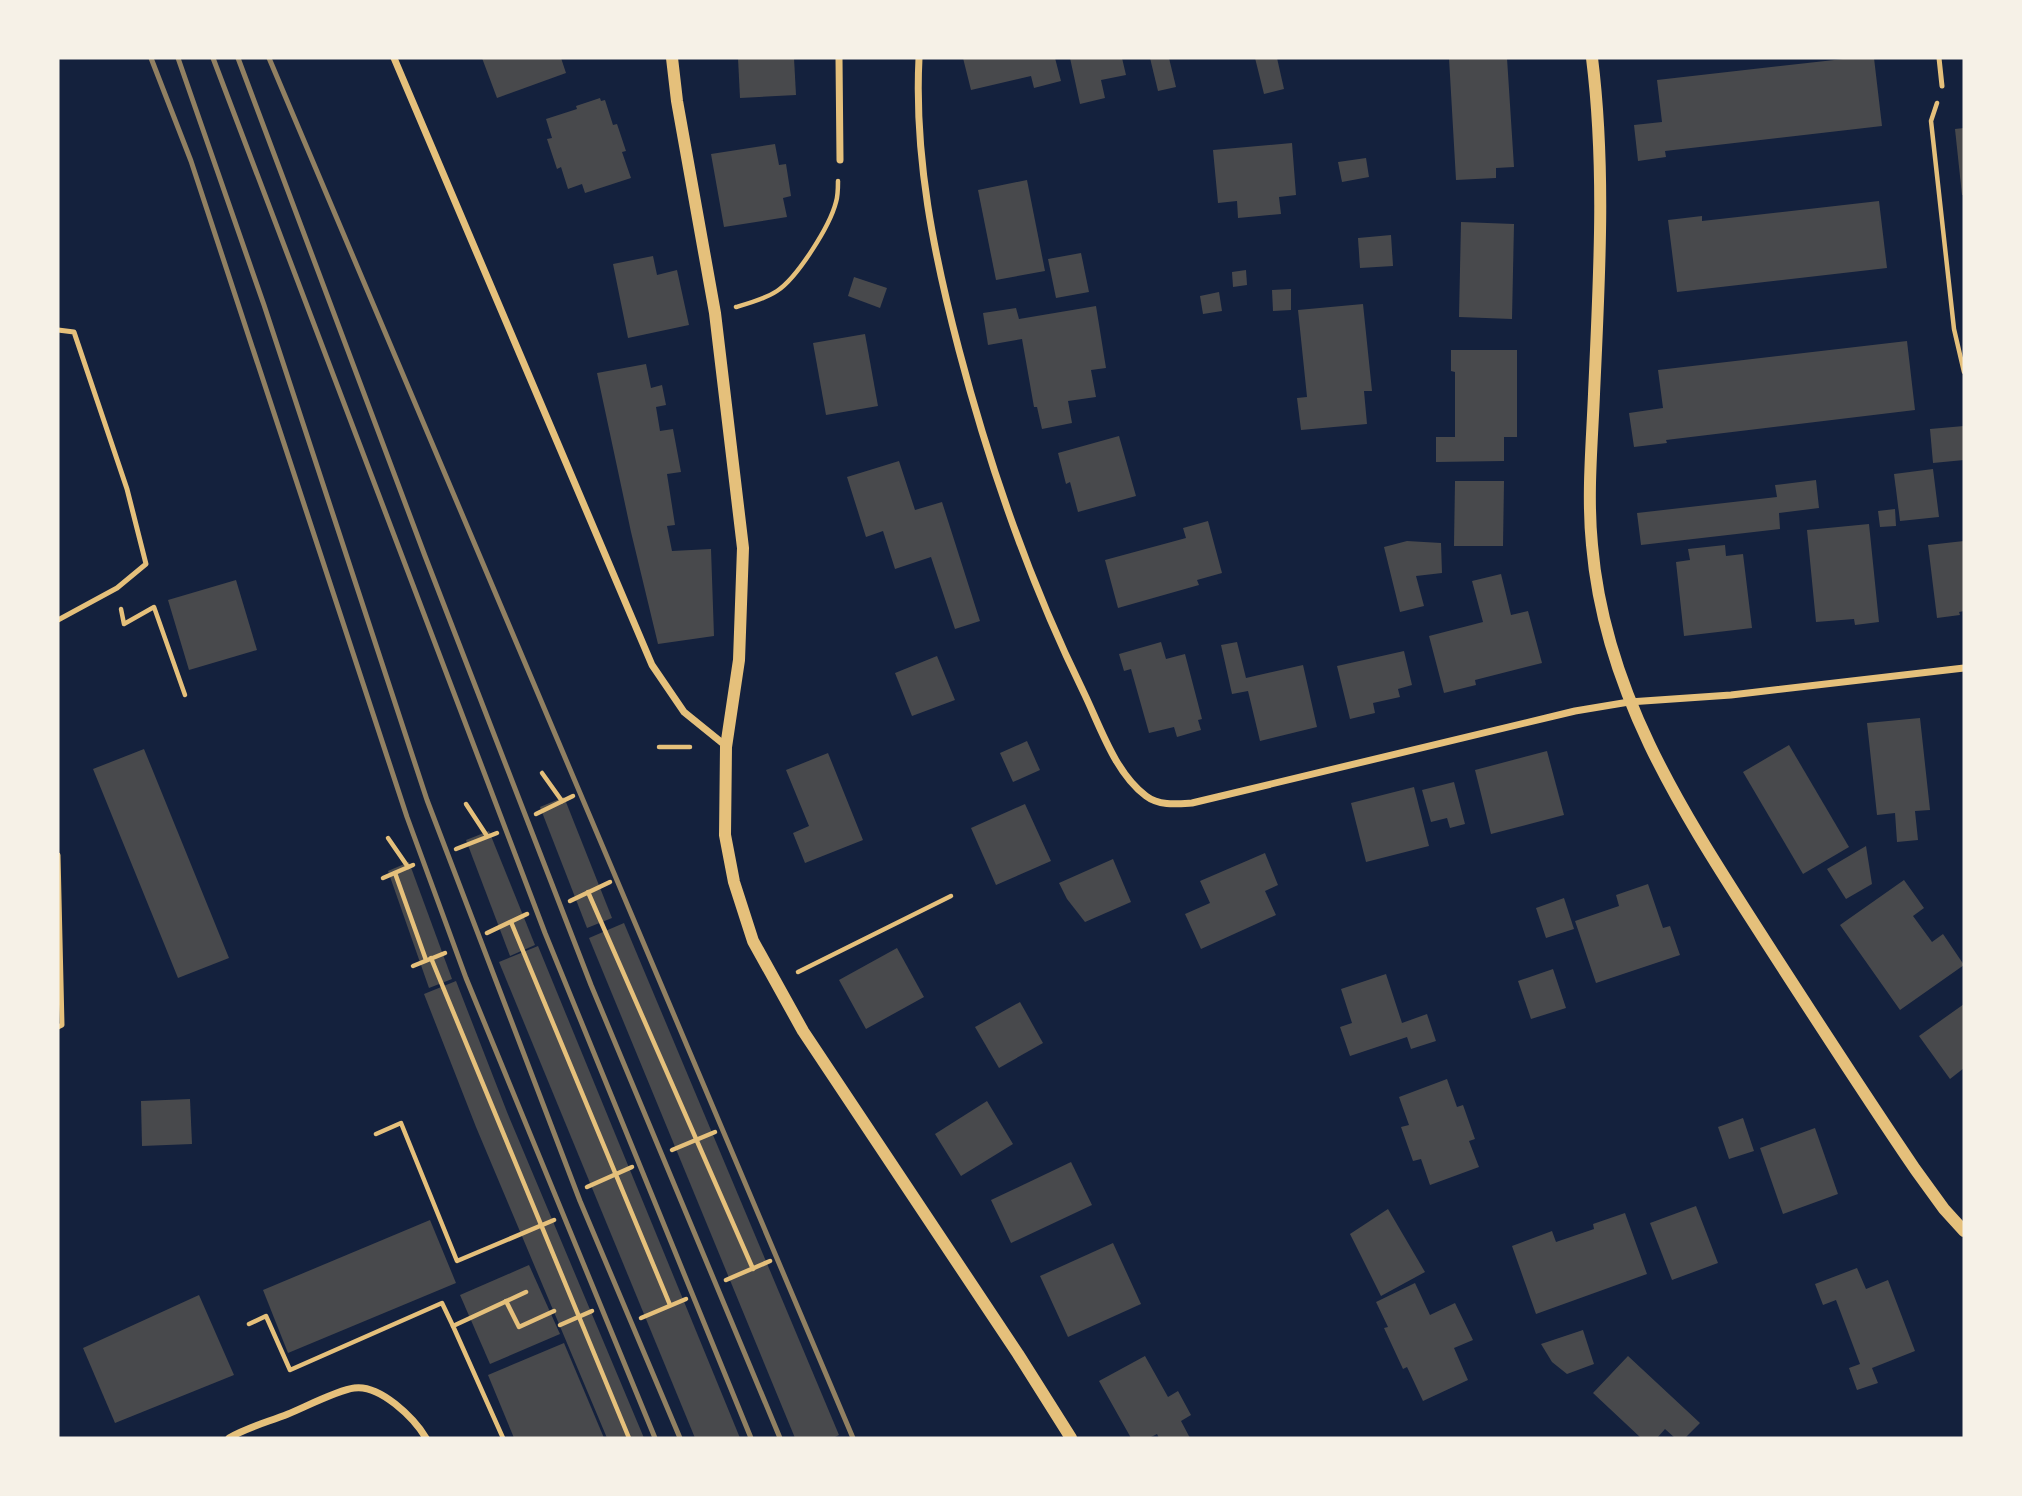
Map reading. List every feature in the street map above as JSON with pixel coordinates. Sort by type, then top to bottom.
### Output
[{"type":"street","points":[[394,58],[652,665],[684,712],[726,747]]},
{"type":"street","points":[[672,58],[677,101],[715,313],[743,548],[739,660],[726,747],[725,835],[734,882],[753,942],[803,1031],[1071,1438]]},
{"type":"street","points":[[839,58],[840,160]]},
{"type":"street","points":[[919,58],[920,136],[928,211],[938,271],[977,417],[1026,560],[1065,654],[1115,758],[1147,798],[1170,804],[1192,803],[1498,727],[1629,702],[1731,695],[1964,668]]},
{"type":"street","points":[[1592,58],[1602,205],[1591,542],[1596,584],[1608,642],[1629,702],[1660,770],[1696,834],[1901,1149],[1944,1209],[1964,1231]]},
{"type":"street","points":[[229,1438],[243,1430],[355,1387],[390,1401],[405,1412],[426,1438]]},
{"type":"lane","points":[[1940,58],[1942,86]]},
{"type":"lane","points":[[58,330],[74,332],[127,489],[146,564],[117,588],[58,620]]},
{"type":"lane","points":[[58,855],[62,1025],[58,1027]]},
{"type":"path","points":[[1942,86],[1931,121],[1954,329],[1964,372]]},
{"type":"path","points":[[715,313],[754,302],[779,290],[807,258],[822,236],[836,202],[840,160]]},
{"type":"path","points":[[124,624],[154,607],[186,695]]},
{"type":"path","points":[[551,792],[542,773],[562,801]]},
{"type":"path","points":[[536,814],[573,796]]},
{"type":"path","points":[[474,823],[466,804],[488,836]]},
{"type":"path","points":[[456,849],[497,833]]},
{"type":"path","points":[[383,878],[411,866],[388,838],[394,854]]},
{"type":"path","points":[[395,873],[629,1438]]},
{"type":"path","points":[[570,901],[610,882]]},
{"type":"path","points":[[588,892],[753,1269]]},
{"type":"path","points":[[806,968],[951,896]]},
{"type":"path","points":[[487,933],[527,915]]},
{"type":"path","points":[[511,922],[670,1305]]},
{"type":"path","points":[[413,966],[445,953]]},
{"type":"path","points":[[376,1133],[401,1123],[457,1261],[554,1220]]},
{"type":"path","points":[[672,1150],[715,1132]]},
{"type":"path","points":[[587,1187],[632,1167]]},
{"type":"path","points":[[726,1280],[770,1261]]},
{"type":"path","points":[[453,1326],[526,1292]]},
{"type":"path","points":[[641,1318],[686,1299]]},
{"type":"path","points":[[506,1301],[519,1327],[554,1311]]},
{"type":"path","points":[[249,1324],[266,1315],[290,1370],[442,1303],[503,1438]]},
{"type":"path","points":[[560,1325],[592,1311]]},
{"type":"building","points":[[482,58],[561,58],[566,73],[497,98]]},
{"type":"building","points":[[738,58],[794,58],[796,95],[740,98]]},
{"type":"building","points":[[963,58],[1055,58],[1061,81],[1034,88],[1031,76],[971,90]]},
{"type":"building","points":[[1070,58],[1122,58],[1126,75],[1101,80],[1105,98],[1080,104]]},
{"type":"building","points":[[1150,58],[1169,58],[1176,87],[1158,91]]},
{"type":"building","points":[[1255,58],[1277,58],[1284,89],[1264,94]]},
{"type":"building","points":[[1449,58],[1507,58],[1514,167],[1496,168],[1496,178],[1456,180]]},
{"type":"building","points":[[1852,58],[1874,58],[1882,126],[1665,151],[1666,157],[1638,161],[1634,125],[1662,122],[1657,80]]},
{"type":"building","points":[[600,98],[601,101],[605,100],[613,125],[617,124],[626,151],[622,152],[631,178],[585,193],[582,184],[568,189],[561,167],[557,169],[547,139],[552,138],[546,119]]},
{"type":"building","points":[[1964,128],[1964,195],[1962,195],[1955,129]]},
{"type":"building","points":[[1292,143],[1296,195],[1279,197],[1281,214],[1238,218],[1237,201],[1218,203],[1213,150]]},
{"type":"building","points":[[775,144],[779,165],[786,164],[791,196],[783,198],[787,217],[724,227],[711,154]]},
{"type":"building","points":[[1366,158],[1369,177],[1342,182],[1338,162]]},
{"type":"building","points":[[1027,180],[1045,271],[996,280],[978,190]]},
{"type":"building","points":[[1879,201],[1887,268],[1677,292],[1668,220],[1702,216],[1702,221]]},
{"type":"building","points":[[1461,222],[1514,224],[1512,319],[1459,317]]},
{"type":"building","points":[[1391,235],[1393,266],[1360,268],[1358,238]]},
{"type":"building","points":[[1081,253],[1089,292],[1056,298],[1048,259]]},
{"type":"building","points":[[653,256],[657,275],[677,270],[689,325],[628,338],[613,264]]},
{"type":"building","points":[[1246,270],[1247,285],[1233,287],[1232,272]]},
{"type":"building","points":[[854,277],[887,288],[880,308],[848,296]]},
{"type":"building","points":[[1291,289],[1291,310],[1273,311],[1272,290]]},
{"type":"building","points":[[1219,292],[1222,311],[1203,314],[1200,296]]},
{"type":"building","points":[[1363,304],[1372,391],[1364,391],[1367,424],[1301,430],[1297,398],[1307,397],[1298,310]]},
{"type":"building","points":[[1096,306],[1106,368],[1091,370],[1096,397],[1068,401],[1072,423],[1042,429],[1037,407],[1034,407],[1022,339],[988,345],[983,313],[1016,308],[1019,319]]},
{"type":"building","points":[[865,334],[878,406],[826,415],[813,343]]},
{"type":"building","points":[[1907,341],[1915,410],[1666,440],[1667,443],[1634,447],[1629,413],[1663,408],[1658,370]]},
{"type":"building","points":[[1451,350],[1517,350],[1517,437],[1504,437],[1504,461],[1436,462],[1436,437],[1455,437],[1455,372],[1451,371]]},
{"type":"building","points":[[646,364],[651,388],[662,385],[666,405],[656,407],[660,431],[673,429],[681,472],[667,474],[675,525],[667,526],[672,551],[711,549],[714,636],[658,644],[597,373]]},
{"type":"building","points":[[1964,426],[1964,460],[1933,463],[1930,429]]},
{"type":"building","points":[[1119,436],[1136,496],[1078,512],[1070,482],[1066,484],[1058,453]]},
{"type":"building","points":[[899,461],[915,510],[942,502],[980,621],[955,629],[931,557],[895,569],[883,531],[866,537],[847,477]]},
{"type":"building","points":[[1933,469],[1939,517],[1900,521],[1894,474]]},
{"type":"building","points":[[1816,480],[1819,508],[1779,513],[1780,529],[1641,545],[1637,513],[1777,497],[1775,485]]},
{"type":"building","points":[[1455,481],[1504,481],[1503,546],[1454,546]]},
{"type":"building","points":[[1895,509],[1896,526],[1880,527],[1878,511]]},
{"type":"building","points":[[1208,521],[1222,573],[1197,580],[1199,585],[1118,608],[1105,560],[1186,538],[1183,528]]},
{"type":"building","points":[[1869,524],[1879,622],[1855,625],[1854,619],[1816,622],[1807,530]]},
{"type":"building","points":[[1407,541],[1441,543],[1442,573],[1416,576],[1424,606],[1400,612],[1384,547]]},
{"type":"building","points":[[1964,541],[1964,611],[1959,612],[1960,615],[1937,618],[1928,545]]},
{"type":"building","points":[[1725,545],[1726,556],[1743,554],[1752,628],[1684,636],[1676,562],[1690,560],[1688,549]]},
{"type":"building","points":[[1501,574],[1511,615],[1528,611],[1542,663],[1475,680],[1476,685],[1444,693],[1429,636],[1483,622],[1472,581]]},
{"type":"building","points":[[236,580],[257,650],[189,670],[168,600]]},
{"type":"building","points":[[1161,642],[1166,659],[1185,654],[1202,719],[1198,720],[1201,730],[1177,737],[1174,727],[1149,733],[1131,669],[1124,671],[1119,654]]},
{"type":"building","points":[[1237,642],[1246,678],[1303,665],[1317,727],[1260,741],[1248,691],[1232,694],[1221,645]]},
{"type":"building","points":[[1404,651],[1412,685],[1398,689],[1400,697],[1373,703],[1375,713],[1350,719],[1337,666]]},
{"type":"building","points":[[937,656],[955,700],[912,716],[895,673]]},
{"type":"building","points":[[1920,718],[1930,810],[1915,811],[1918,840],[1897,842],[1895,813],[1877,815],[1867,723]]},
{"type":"building","points":[[1027,741],[1040,770],[1013,782],[1000,753]]},
{"type":"building","points":[[1789,745],[1849,847],[1803,874],[1743,772]]},
{"type":"building","points":[[144,749],[229,958],[178,978],[93,769]]},
{"type":"building","points":[[1547,751],[1564,815],[1491,834],[1475,770]]},
{"type":"building","points":[[828,753],[863,840],[805,863],[793,833],[809,826],[786,770]]},
{"type":"building","points":[[1454,782],[1465,824],[1450,828],[1447,818],[1431,822],[1422,790]]},
{"type":"building","points":[[1414,787],[1429,846],[1366,862],[1351,803]]},
{"type":"building","points":[[564,797],[612,918],[587,928],[540,807]]},
{"type":"building","points":[[1025,804],[1051,861],[996,885],[971,828]]},
{"type":"building","points":[[489,831],[535,945],[510,956],[466,840]]},
{"type":"building","points":[[1866,846],[1872,884],[1846,899],[1827,869]]},
{"type":"building","points":[[1265,853],[1278,885],[1265,891],[1276,915],[1201,949],[1185,914],[1210,903],[1200,881]]},
{"type":"building","points":[[1113,859],[1131,902],[1085,922],[1067,899],[1059,883]]},
{"type":"building","points":[[409,862],[452,979],[429,988],[388,871]]},
{"type":"building","points":[[1904,880],[1924,908],[1913,916],[1932,942],[1943,934],[1964,965],[1900,1010],[1840,925]]},
{"type":"building","points":[[1648,884],[1663,928],[1670,926],[1680,955],[1596,983],[1575,921],[1619,906],[1616,895]]},
{"type":"building","points":[[1564,898],[1574,929],[1546,938],[1536,908]]},
{"type":"building","points":[[624,923],[839,1435],[833,1438],[795,1438],[589,938]]},
{"type":"building","points":[[538,946],[740,1438],[695,1438],[499,962]]},
{"type":"building","points":[[897,948],[924,997],[866,1029],[839,980]]},
{"type":"building","points":[[1553,969],[1566,1008],[1531,1019],[1518,981]]},
{"type":"building","points":[[1386,974],[1402,1023],[1427,1014],[1436,1041],[1411,1049],[1407,1037],[1350,1056],[1340,1027],[1352,1023],[1341,989]]},
{"type":"building","points":[[456,981],[507,1112],[644,1438],[607,1438],[476,1127],[424,994]]},
{"type":"building","points":[[1020,1002],[1043,1043],[999,1068],[975,1027]]},
{"type":"building","points":[[1964,1004],[1964,1068],[1950,1079],[1919,1036]]},
{"type":"building","points":[[1447,1079],[1457,1107],[1463,1105],[1475,1139],[1469,1141],[1479,1167],[1430,1185],[1421,1159],[1413,1161],[1401,1127],[1409,1125],[1399,1097]]},
{"type":"building","points":[[190,1099],[192,1144],[142,1146],[141,1101]]},
{"type":"building","points":[[987,1101],[1013,1144],[961,1176],[935,1134]]},
{"type":"building","points":[[1743,1118],[1754,1151],[1729,1159],[1718,1127]]},
{"type":"building","points":[[1815,1128],[1838,1194],[1783,1214],[1760,1148]]},
{"type":"building","points":[[1071,1162],[1092,1205],[1011,1243],[991,1200]]},
{"type":"building","points":[[1696,1206],[1718,1263],[1672,1280],[1650,1223]]},
{"type":"building","points":[[1388,1209],[1425,1272],[1381,1296],[1350,1234]]},
{"type":"building","points":[[1625,1213],[1647,1274],[1536,1314],[1512,1246],[1552,1231],[1556,1242],[1594,1229],[1593,1224]]},
{"type":"building","points":[[430,1220],[456,1283],[288,1353],[263,1290]]},
{"type":"building","points":[[1113,1243],[1141,1304],[1068,1337],[1040,1276]]},
{"type":"building","points":[[529,1265],[560,1334],[490,1364],[460,1295]]},
{"type":"building","points":[[1857,1268],[1866,1289],[1888,1280],[1915,1351],[1872,1368],[1878,1383],[1857,1390],[1849,1368],[1860,1364],[1836,1300],[1823,1305],[1815,1284]]},
{"type":"building","points":[[1415,1283],[1430,1315],[1455,1303],[1473,1340],[1454,1348],[1468,1380],[1423,1401],[1407,1367],[1403,1369],[1384,1328],[1388,1327],[1376,1302]]},
{"type":"building","points":[[199,1295],[234,1375],[115,1423],[83,1348]]},
{"type":"building","points":[[1583,1330],[1594,1364],[1567,1374],[1552,1362],[1541,1344]]},
{"type":"building","points":[[564,1343],[604,1438],[514,1438],[488,1375]]},
{"type":"building","points":[[1145,1356],[1168,1397],[1178,1391],[1191,1415],[1181,1421],[1190,1438],[1159,1438],[1157,1434],[1149,1438],[1131,1438],[1099,1381]]},
{"type":"building","points":[[1628,1356],[1700,1423],[1685,1438],[1675,1438],[1665,1429],[1657,1438],[1641,1438],[1593,1393]]},
{"type":"railway","points":[[151,58],[191,161],[407,817],[466,978],[655,1438]]},
{"type":"railway","points":[[178,58],[264,305],[427,800],[580,1201],[680,1438]]},
{"type":"railway","points":[[213,58],[545,933],[751,1438]]},
{"type":"railway","points":[[238,58],[425,556],[591,985],[780,1438]]},
{"type":"railway","points":[[269,58],[853,1438]]}]
